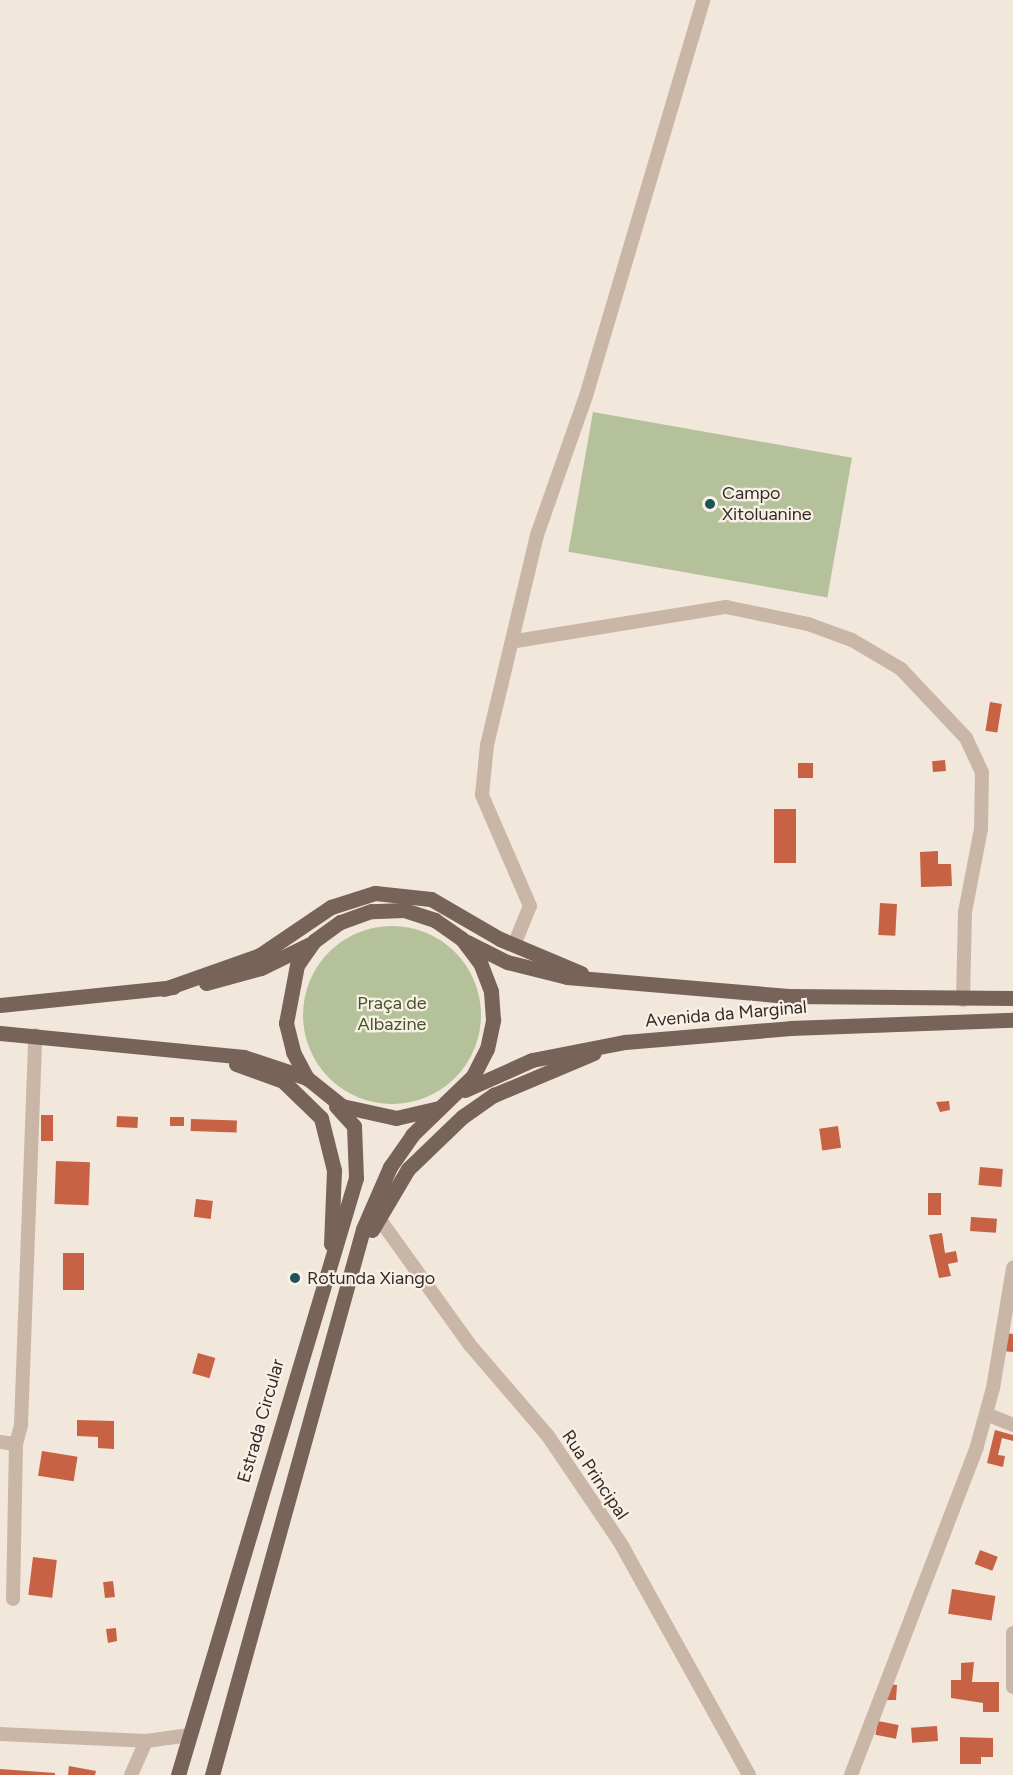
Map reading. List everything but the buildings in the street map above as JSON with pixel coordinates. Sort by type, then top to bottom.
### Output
[{"type":"main road","points":[[164,989],[260,955],[331,907],[375,893],[431,899],[514,945],[599,980]]},
{"type":"main road","points":[[0,1005],[164,989],[244,975],[314,941],[340,922],[371,911],[404,910],[435,920],[462,939],[487,981],[493,1020],[482,1058],[452,1097],[412,1135],[386,1177],[344,1297],[212,1775]]},
{"type":"main road","name":"Avenida da Marginal","points":[[462,939],[534,971],[599,980],[788,996],[963,1000],[1013,998]]},
{"type":"main road","points":[[307,1077],[286,1023],[297,965],[314,941]]},
{"type":"main road","name":"Avenida da Marginal","points":[[452,1097],[532,1060],[626,1042],[790,1028],[1013,1020]]},
{"type":"main road","points":[[0,1033],[262,1061],[307,1077],[342,1106],[367,1116],[396,1118],[439,1108]]},
{"type":"main road","points":[[344,1297],[378,1217],[408,1169],[462,1117],[542,1073],[626,1042]]},
{"type":"main road","points":[[210,1056],[283,1081],[321,1118],[334,1170],[330,1256]]},
{"type":"main road","name":"Estrada Circular","points":[[178,1775],[330,1256],[356,1178],[358,1152],[354,1126],[320,1088]]},
{"type":"street","points":[[514,945],[529,900],[482,795],[487,745],[516,641],[537,535],[586,396],[703,0]]},
{"type":"street","points":[[516,641],[726,607],[819,628],[901,669],[966,738],[982,773],[981,829],[965,912],[963,1000]]},
{"type":"street","points":[[12,1599],[16,1444],[21,1425],[35,1035]]},
{"type":"street","name":"Rua Principal","points":[[378,1217],[470,1346],[548,1436],[621,1544],[749,1775]]},
{"type":"street","points":[[851,1775],[986,1414],[1013,1268]]},
{"type":"street","points":[[986,1414],[1013,1425]]},
{"type":"street","points":[[0,1442],[16,1444]]},
{"type":"street","points":[[1013,1633],[1013,1687]]},
{"type":"street","points":[[0,1734],[146,1740],[190,1735]]},
{"type":"street","points":[[130,1775],[146,1740]]},
{"type":"green space","name":"Campo Xitoluanine","points":[[593,412],[852,458],[827,598],[568,552]]},
{"type":"green space","name":"Praça de Albazine","points":[[392,926],[426,933],[442,941],[455,952],[466,965],[474,981],[481,1015],[474,1049],[466,1065],[455,1078],[442,1089],[426,1097],[392,1104],[358,1097],[342,1089],[329,1078],[318,1065],[310,1049],[303,1015],[310,981],[318,965],[329,952],[342,941],[358,933]]},
{"type":"place","name":"Campo Xitoluanine","points":[[710,504]]},
{"type":"place","name":"Rotunda Xiango","points":[[295,1278]]}]
